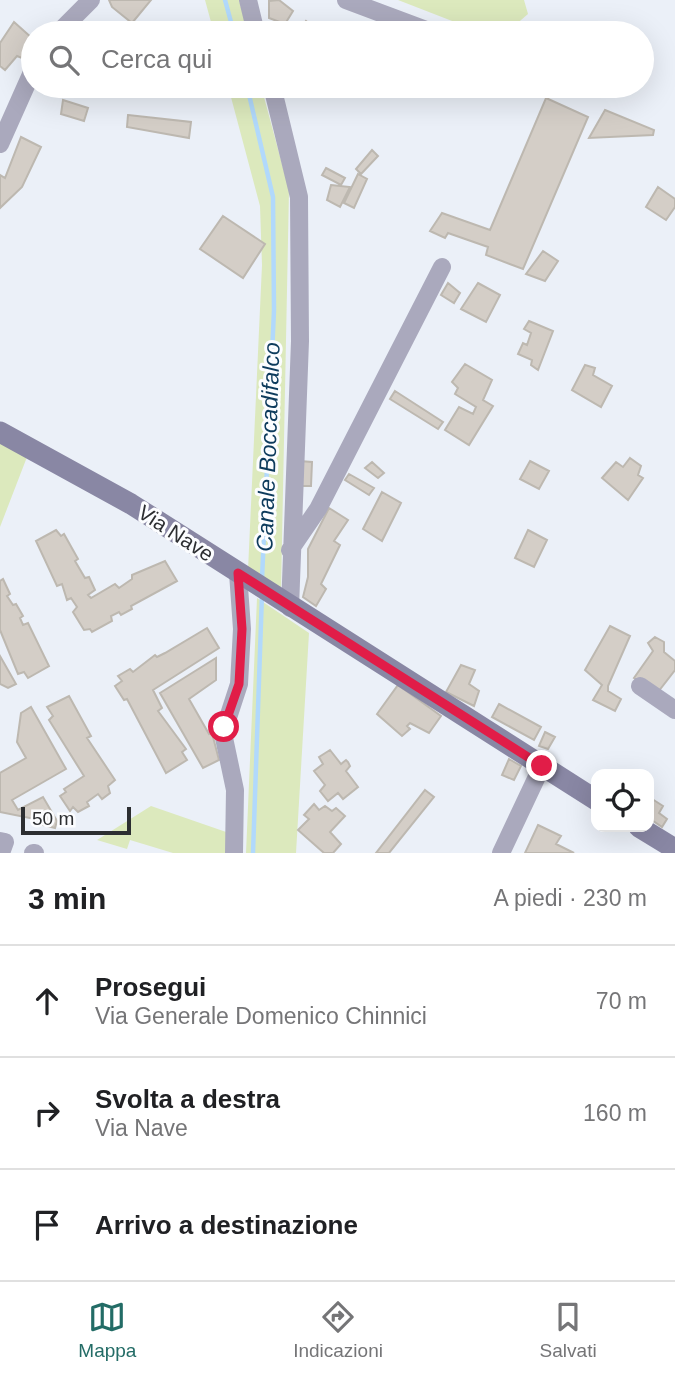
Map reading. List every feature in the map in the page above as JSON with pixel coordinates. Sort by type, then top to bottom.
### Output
[{"type":"street","points":[[70,21],[91,0]]},
{"type":"street","points":[[248,0],[253,21]]},
{"type":"street","points":[[346,0],[402,21]]},
{"type":"street","points":[[0,144],[21,97]]},
{"type":"street","points":[[275,98],[299,197],[300,341],[290,550],[282,603]]},
{"type":"street","points":[[290,550],[318,509],[442,267]]},
{"type":"street","name":"Via Nave","points":[[0,432],[131,504],[282,603],[591,797]]},
{"type":"street","points":[[234,853],[235,790],[223,733],[239,684],[242,576]]},
{"type":"street","points":[[640,686],[675,710]]},
{"type":"street","points":[[501,853],[542,766]]},
{"type":"street","points":[[647,832],[675,849]]},
{"type":"street","points":[[0,841],[5,842],[1,853]]},
{"type":"green space","points":[[205,0],[239,0],[245,21],[211,21]]},
{"type":"green space","points":[[398,0],[524,0],[528,14],[520,21],[452,21]]},
{"type":"green space","points":[[231,98],[264,98],[289,190],[281,591],[248,570],[262,265],[260,206]]},
{"type":"green space","points":[[0,443],[27,457],[0,527]]},
{"type":"green space","points":[[257,598],[309,633],[296,853],[246,853]]},
{"type":"green space","points":[[151,806],[229,833],[229,853],[173,853],[130,840],[127,849],[97,840]]},
{"type":"building","points":[[109,0],[151,0],[134,21],[130,21],[112,7]]},
{"type":"building","points":[[279,0],[293,11],[287,21],[269,18],[269,1]]},
{"type":"building","points":[[14,22],[21,28],[21,58],[17,56],[5,70],[0,66],[0,43]]},
{"type":"building","points":[[546,98],[588,117],[523,269],[486,255],[488,247],[448,233],[445,238],[430,231],[442,213],[490,230]]},
{"type":"building","points":[[63,100],[88,108],[84,121],[61,114]]},
{"type":"building","points":[[605,110],[654,130],[653,135],[589,138]]},
{"type":"building","points":[[128,115],[191,122],[189,138],[127,127]]},
{"type":"building","points":[[21,137],[41,147],[22,187],[0,208],[0,175],[5,178]]},
{"type":"building","points":[[372,150],[378,156],[361,174],[356,169]]},
{"type":"building","points":[[326,168],[345,178],[341,185],[322,175]]},
{"type":"building","points":[[358,174],[367,179],[354,208],[344,203]]},
{"type":"building","points":[[331,185],[350,187],[340,207],[327,200]]},
{"type":"building","points":[[658,187],[675,199],[675,207],[666,220],[646,207]]},
{"type":"building","points":[[223,216],[265,244],[243,278],[200,249]]},
{"type":"building","points":[[543,251],[558,261],[545,281],[526,274]]},
{"type":"building","points":[[448,283],[460,293],[454,303],[441,295]]},
{"type":"building","points":[[478,283],[500,295],[486,322],[461,309]]},
{"type":"building","points":[[529,321],[553,331],[538,370],[531,365],[532,360],[518,354],[523,343],[527,345],[531,333],[524,329]]},
{"type":"building","points":[[465,364],[492,380],[483,400],[493,406],[469,445],[445,430],[459,407],[473,414],[476,407],[455,394],[458,388],[452,382]]},
{"type":"building","points":[[585,365],[595,368],[593,375],[612,386],[601,407],[572,390]]},
{"type":"building","points":[[395,391],[443,422],[438,429],[390,399]]},
{"type":"building","points":[[630,458],[641,466],[638,475],[643,478],[628,500],[602,478],[616,462],[623,467]]},
{"type":"building","points":[[299,461],[312,462],[311,486],[298,486]]},
{"type":"building","points":[[530,461],[549,471],[539,489],[520,479]]},
{"type":"building","points":[[372,462],[384,473],[378,478],[365,468]]},
{"type":"building","points":[[349,474],[374,488],[369,495],[345,480]]},
{"type":"building","points":[[382,492],[401,503],[382,541],[363,529]]},
{"type":"building","points":[[329,508],[348,520],[334,541],[340,545],[321,584],[326,589],[316,606],[303,597],[308,577],[308,549]]},
{"type":"building","points":[[56,530],[61,536],[64,534],[78,559],[75,561],[85,578],[89,577],[95,590],[88,595],[91,598],[115,584],[119,588],[132,579],[132,575],[165,561],[177,581],[131,606],[132,609],[121,615],[119,612],[111,616],[112,621],[92,632],[90,629],[84,630],[73,612],[77,607],[71,598],[67,600],[62,584],[57,586],[36,541]]},
{"type":"building","points":[[528,530],[547,540],[534,567],[515,558]]},
{"type":"building","points":[[3,579],[10,594],[7,596],[23,616],[20,618],[23,625],[28,623],[49,666],[28,678],[24,672],[18,674],[0,630],[0,581]]},
{"type":"building","points":[[610,626],[630,636],[608,686],[608,691],[621,699],[615,711],[593,700],[602,685],[585,670]]},
{"type":"building","points":[[207,628],[219,648],[153,690],[162,708],[158,711],[186,749],[182,752],[187,760],[166,773],[127,699],[124,700],[115,686],[122,681],[118,676],[130,669],[133,672],[155,655],[157,657],[165,653]]},
{"type":"building","points":[[655,637],[664,642],[664,652],[675,661],[675,670],[658,692],[634,678],[653,651],[648,643]]},
{"type":"building","points":[[0,656],[16,684],[8,688],[0,684]]},
{"type":"building","points":[[216,658],[216,680],[189,699],[209,734],[212,733],[219,760],[203,768],[160,693]]},
{"type":"building","points":[[461,665],[475,670],[469,684],[479,691],[474,706],[446,692]]},
{"type":"building","points":[[398,685],[441,716],[429,733],[410,723],[407,726],[410,729],[402,736],[377,714]]},
{"type":"building","points":[[69,696],[91,736],[87,738],[115,780],[108,786],[110,793],[102,799],[98,794],[87,802],[89,806],[78,812],[73,807],[70,811],[60,796],[66,792],[64,789],[84,776],[49,720],[53,716],[47,707]]},
{"type":"building","points":[[499,704],[541,727],[534,740],[492,717]]},
{"type":"building","points":[[31,707],[66,769],[12,800],[18,810],[43,797],[57,821],[55,828],[35,823],[35,819],[0,812],[0,773],[26,758],[17,742],[21,713]]},
{"type":"building","points":[[545,732],[555,737],[548,749],[539,746]]},
{"type":"building","points":[[330,750],[341,764],[346,760],[348,762],[350,766],[346,771],[358,787],[343,799],[338,793],[328,801],[320,791],[325,785],[314,771],[323,764],[319,757]]},
{"type":"building","points":[[509,759],[521,766],[514,780],[502,775]]},
{"type":"building","points":[[425,790],[434,797],[389,853],[376,853]]},
{"type":"building","points":[[654,800],[663,806],[659,813],[667,819],[662,827],[654,821]]},
{"type":"building","points":[[314,804],[319,810],[325,806],[332,811],[336,808],[345,816],[330,832],[341,844],[333,853],[324,853],[298,830],[309,819],[304,815]]},
{"type":"building","points":[[538,825],[561,836],[556,844],[574,853],[525,853]]},
{"type":"waterway","name":"Canale Boccadifalco","points":[[225,0],[231,21]]},
{"type":"waterway","name":"Canale Boccadifalco","points":[[250,98],[273,197],[274,310],[262,579]]},
{"type":"waterway","name":"Canale Boccadifalco","points":[[253,853],[262,594]]},
{"type":"route","points":[[224,727],[239,684],[242,629],[238,573],[542,766]]}]
